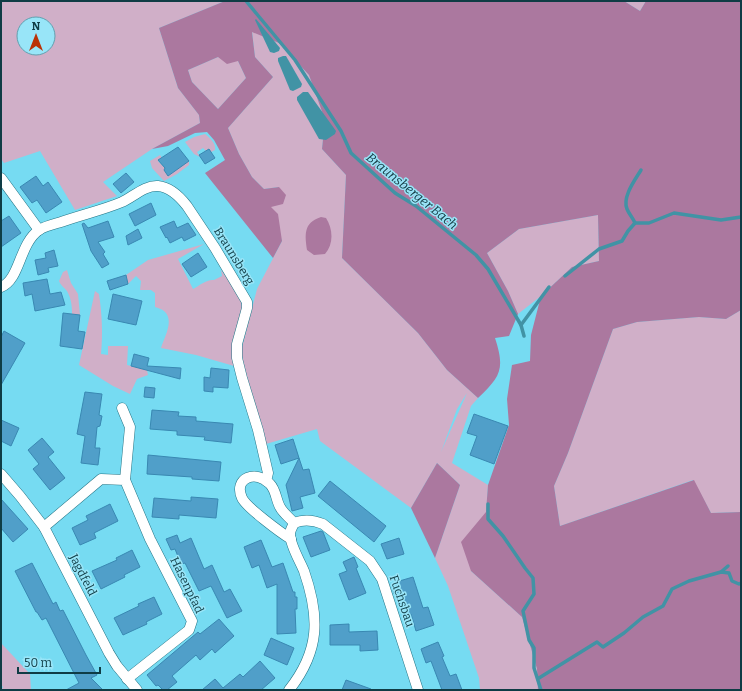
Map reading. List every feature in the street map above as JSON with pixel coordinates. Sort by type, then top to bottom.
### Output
[{"type":"street","points":[[1,178],[39,230],[24,250],[12,280],[8,284],[1,287]]},
{"type":"street","name":"Braunsberg","points":[[39,230],[120,202],[151,186],[162,187],[173,192],[182,200],[215,248],[247,302],[247,308],[237,344],[237,358],[258,430],[268,473],[266,481]]},
{"type":"street","name":"Hasenpfad","points":[[122,408],[130,427],[125,480],[150,539],[192,621],[189,630],[127,679]]},
{"type":"street","name":"Jagdfeld","points":[[1,474],[44,526],[98,635],[117,666],[137,690]]},
{"type":"street","points":[[289,690],[304,669],[309,659],[315,628],[309,587],[291,539],[291,531],[294,522],[282,511],[273,488],[266,481],[256,476],[247,478],[242,484],[241,497],[250,507],[291,539]]},
{"type":"street","points":[[44,526],[101,479],[125,480]]},
{"type":"street","name":"Fuchsbau","points":[[294,522],[308,520],[323,524],[370,561],[382,579],[418,690]]},
{"type":"shaded area","points":[[1,1],[225,1],[159,28],[178,88],[199,115],[200,123],[152,149],[103,182],[117,196],[75,210],[40,151],[4,163],[1,159]]},
{"type":"shaded area","points":[[225,1],[624,1],[640,11],[646,1],[741,1],[741,310],[726,319],[699,317],[637,322],[613,329],[568,453],[554,486],[560,526],[694,480],[711,513],[741,512],[741,690],[538,690],[537,669],[522,617],[471,571],[461,542],[486,512],[488,485],[509,425],[507,399],[512,365],[530,361],[531,335],[541,296],[572,267],[599,261],[598,215],[519,229],[487,253],[508,291],[518,314],[509,336],[495,338],[500,357],[499,371],[492,384],[478,398],[447,370],[418,333],[342,258],[346,175],[322,149],[325,120],[309,75],[279,43],[252,32],[255,57],[273,77],[228,128],[239,154],[252,177],[264,189],[279,187],[286,195],[283,204],[271,207],[278,214],[282,241],[273,258],[205,173],[225,160],[214,140],[207,132],[195,133],[168,146],[152,149],[200,123],[199,115],[178,88],[159,28]],"holes":[[[218,57],[227,64],[238,61],[246,78],[218,109],[192,82],[188,70]]]},
{"type":"shaded area","points":[[624,1],[646,1],[640,11]]},
{"type":"shaded area","points":[[252,31],[279,43],[309,75],[325,120],[322,149],[346,175],[342,258],[418,333],[447,370],[478,398],[471,406],[452,463],[488,485],[486,513],[471,571],[522,617],[537,669],[538,690],[480,690],[479,678],[448,586],[435,558],[460,485],[437,463],[411,508],[320,441],[317,429],[266,444],[241,351],[257,289],[282,241],[270,207],[279,187],[264,189],[252,177],[239,154],[228,128],[273,77],[255,57]],"holes":[[[467,393],[441,452],[457,409]]]},
{"type":"shaded area","points":[[218,57],[238,61],[246,78],[218,109],[192,82],[188,70]]},
{"type":"shaded area","points":[[205,134],[214,143],[215,150],[211,152],[209,149],[206,151],[203,148],[197,152],[200,157],[194,154],[185,142],[194,137]]},
{"type":"shaded area","points":[[160,155],[162,158],[158,161],[165,168],[164,170],[167,174],[170,174],[189,161],[189,165],[164,181],[152,168],[150,161]]},
{"type":"shaded area","points":[[598,215],[599,261],[572,267],[541,296],[518,314],[508,291],[487,253],[519,229]]},
{"type":"shaded area","points":[[321,217],[326,218],[332,236],[330,246],[325,254],[314,255],[307,250],[306,230],[311,223]]},
{"type":"shaded area","points":[[204,244],[178,259],[193,289],[206,281],[214,280],[222,276],[221,270],[240,297],[242,308],[234,366],[196,355],[161,348],[169,324],[167,315],[163,310],[155,307],[155,293],[151,290],[140,290],[141,281],[136,276],[128,284],[126,275],[148,260]]},
{"type":"shaded area","points":[[67,270],[71,283],[78,294],[80,315],[72,314],[69,296],[59,281],[63,272]]},
{"type":"shaded area","points":[[95,291],[99,294],[101,309],[101,354],[108,355],[108,346],[128,346],[127,365],[147,370],[148,375],[137,379],[130,394],[113,386],[79,365]]},
{"type":"shaded area","points":[[741,310],[741,512],[711,513],[693,480],[560,526],[554,486],[568,453],[613,329],[637,322],[699,317],[726,319]]},
{"type":"shaded area","points":[[437,463],[460,485],[435,558],[411,508]]},
{"type":"shaded area","points":[[1,643],[30,674],[31,690],[1,690],[3,687],[1,685]]},
{"type":"water","points":[[256,19],[280,48],[279,51],[274,53],[270,52],[255,20]]},
{"type":"water","points":[[286,56],[302,84],[301,87],[293,91],[290,90],[278,61],[278,58]]},
{"type":"water","points":[[303,92],[308,92],[336,131],[335,134],[326,140],[319,139],[297,100],[297,97]]},
{"type":"building","points":[[178,147],[189,161],[168,176],[164,170],[165,168],[158,160]]},
{"type":"building","points":[[209,149],[215,158],[205,164],[199,155]]},
{"type":"building","points":[[126,173],[134,182],[121,193],[113,184]]},
{"type":"building","points":[[36,176],[43,186],[48,182],[62,202],[46,213],[37,200],[32,203],[20,187]]},
{"type":"building","points":[[151,203],[156,215],[135,226],[129,214]]},
{"type":"building","points":[[9,216],[21,233],[1,247],[1,221]]},
{"type":"building","points":[[108,221],[114,237],[98,242],[105,252],[103,254],[109,264],[102,268],[91,251],[82,224],[84,223],[88,228]]},
{"type":"building","points":[[174,221],[177,228],[188,223],[196,235],[184,241],[182,237],[170,243],[160,227]]},
{"type":"building","points":[[138,229],[142,238],[128,245],[126,236]]},
{"type":"building","points":[[54,250],[58,266],[48,268],[49,272],[38,275],[35,260],[46,258],[45,253]]},
{"type":"building","points":[[198,253],[207,267],[191,277],[182,264]]},
{"type":"building","points":[[126,275],[128,284],[110,290],[107,281]]},
{"type":"building","points":[[47,279],[50,294],[61,292],[65,305],[35,311],[32,294],[25,296],[23,283]]},
{"type":"building","points":[[113,294],[142,301],[136,325],[108,319]]},
{"type":"building","points":[[63,313],[80,315],[78,331],[85,332],[82,349],[60,346]]},
{"type":"building","points":[[4,331],[25,343],[1,385],[1,337]]},
{"type":"building","points":[[134,354],[149,358],[147,366],[181,368],[180,379],[131,366]]},
{"type":"building","points":[[211,368],[229,370],[228,388],[213,387],[213,392],[204,391],[204,377],[210,378]]},
{"type":"building","points":[[145,387],[155,388],[154,398],[144,397]]},
{"type":"building","points":[[85,392],[102,394],[99,415],[102,416],[100,426],[97,427],[95,448],[100,448],[98,465],[81,463],[85,436],[77,434]]},
{"type":"building","points":[[152,410],[179,412],[178,416],[196,417],[196,421],[233,424],[231,443],[204,440],[205,437],[177,435],[177,431],[150,429]]},
{"type":"building","points":[[474,414],[508,426],[494,464],[470,455],[477,436],[467,433]]},
{"type":"building","points":[[1,420],[19,428],[11,446],[1,441]]},
{"type":"building","points":[[42,438],[54,452],[48,457],[65,478],[50,490],[33,469],[39,464],[28,450]]},
{"type":"building","points":[[293,439],[299,458],[281,464],[275,445]]},
{"type":"building","points":[[148,455],[221,462],[219,481],[192,479],[192,477],[147,474]]},
{"type":"building","points":[[299,458],[303,470],[309,469],[315,493],[300,497],[303,508],[292,511],[286,485]]},
{"type":"building","points":[[330,481],[386,526],[374,542],[318,496]]},
{"type":"building","points":[[191,497],[218,499],[216,518],[179,515],[179,519],[152,517],[154,498],[191,501]]},
{"type":"building","points":[[1,499],[28,529],[13,542],[1,528]]},
{"type":"building","points":[[110,504],[118,521],[94,533],[96,538],[80,545],[72,528],[88,520],[86,516]]},
{"type":"building","points":[[321,531],[323,532],[330,550],[311,557],[303,537]]},
{"type":"building","points":[[177,535],[180,543],[191,538],[204,569],[212,565],[224,592],[230,589],[242,611],[227,618],[211,586],[199,591],[185,563],[181,564],[175,549],[171,550],[166,539]]},
{"type":"building","points":[[399,538],[404,554],[387,559],[381,544]]},
{"type":"building","points":[[261,540],[272,567],[283,563],[293,592],[295,592],[295,597],[297,597],[297,609],[295,609],[296,633],[277,634],[277,584],[267,588],[259,565],[252,568],[244,547]]},
{"type":"building","points":[[132,550],[140,567],[124,575],[125,577],[101,589],[92,571],[117,560],[116,558]]},
{"type":"building","points":[[354,557],[358,567],[356,568],[366,593],[349,600],[339,574],[347,571],[343,562]]},
{"type":"building","points":[[32,563],[53,604],[56,602],[60,611],[63,610],[97,675],[91,678],[103,690],[66,690],[79,683],[46,618],[42,620],[36,612],[15,571]]},
{"type":"building","points":[[413,577],[423,608],[428,607],[434,625],[416,631],[411,614],[409,615],[400,592],[394,594],[392,586],[397,585],[396,582]]},
{"type":"building","points":[[154,597],[162,614],[146,622],[147,624],[123,635],[114,618],[139,606],[138,604]]},
{"type":"building","points":[[219,619],[234,636],[215,653],[212,649],[200,660],[196,655],[172,676],[177,682],[167,690],[163,690],[158,685],[156,686],[147,675],[198,632],[200,634]]},
{"type":"building","points":[[349,624],[349,632],[377,631],[378,650],[360,651],[360,645],[330,645],[330,625]]},
{"type":"building","points":[[271,638],[294,648],[287,665],[264,655]]},
{"type":"building","points":[[438,642],[444,656],[442,657],[450,676],[456,674],[462,690],[442,690],[431,661],[426,663],[421,649]]},
{"type":"building","points":[[260,661],[275,678],[261,690],[202,690],[215,679],[223,688],[240,674],[243,677]]},
{"type":"building","points":[[346,680],[371,689],[342,690]]},
{"type":"waterway","name":"Braunsberger Bach","points":[[246,1],[295,60],[341,131],[351,153],[395,193],[416,206],[476,255],[488,269],[521,325],[524,336]]},
{"type":"waterway","points":[[635,223],[627,209],[626,199],[641,170]]},
{"type":"waterway","points":[[565,276],[599,249],[622,241],[635,223],[649,223],[674,213],[721,220],[741,217]]},
{"type":"waterway","points":[[521,325],[549,287]]},
{"type":"waterway","name":"Braunsberger Bach","points":[[488,504],[488,519],[503,536],[533,578],[534,594],[523,611],[529,640],[534,648],[534,668],[541,690]]},
{"type":"waterway","points":[[721,572],[728,566]]},
{"type":"waterway","points":[[539,678],[597,642],[603,647],[624,633],[643,617],[663,606],[672,589],[689,581],[721,572],[729,573],[732,581],[739,584],[741,583]]}]
